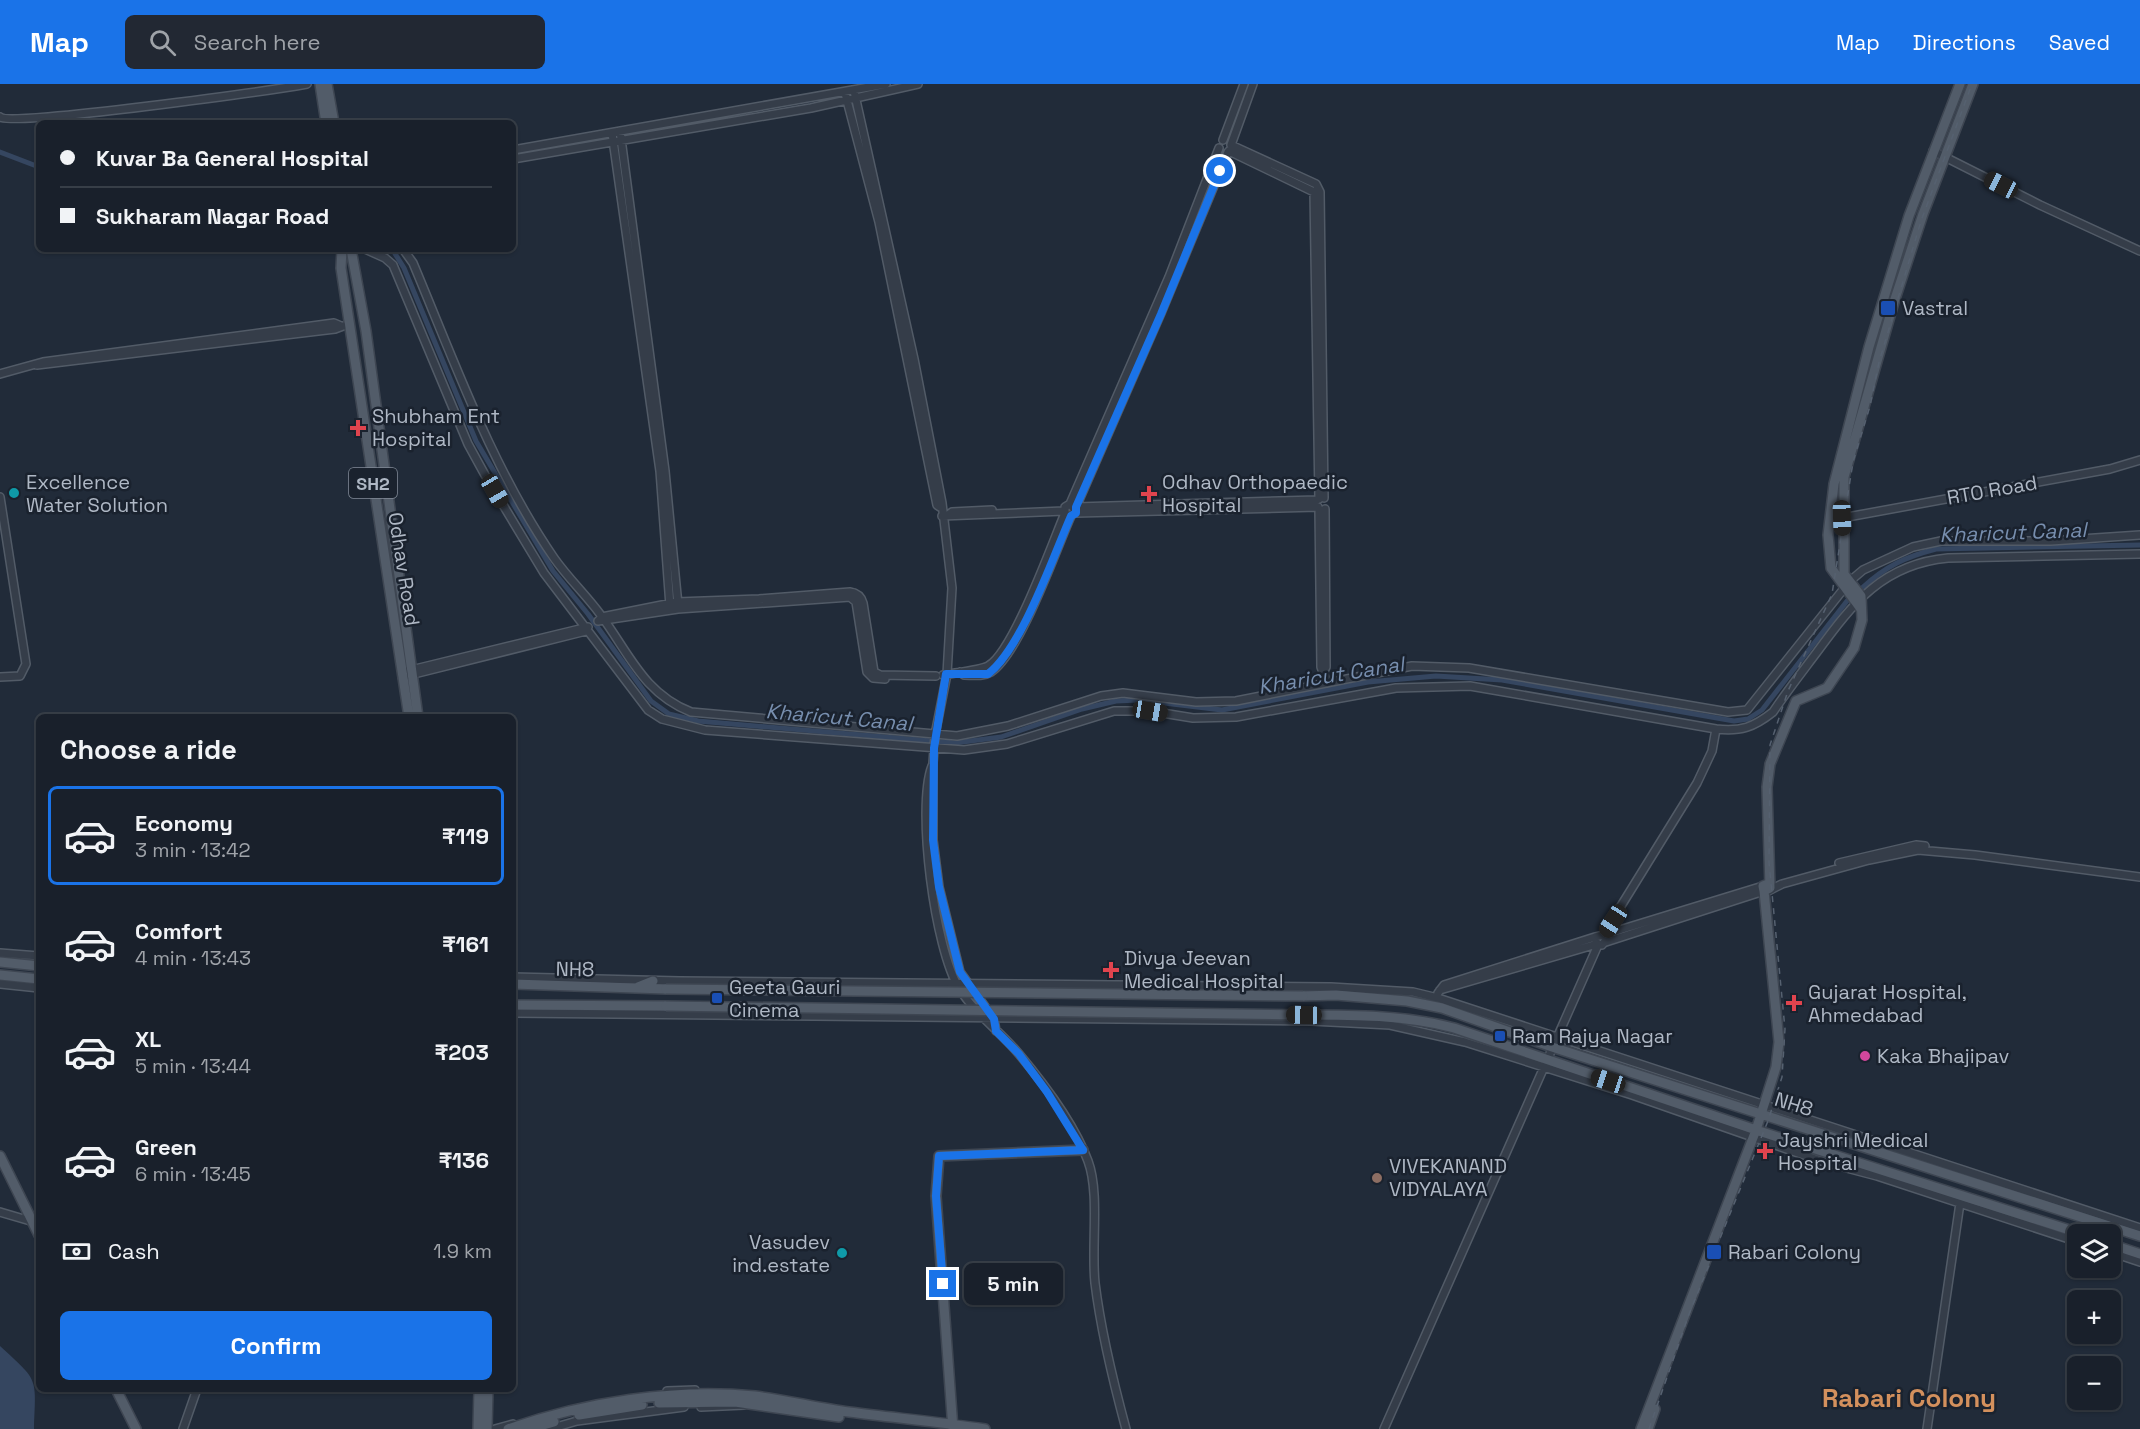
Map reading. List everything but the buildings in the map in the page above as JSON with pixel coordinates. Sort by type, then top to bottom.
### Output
[{"type":"main road","points":[[320,84],[326,120]]},
{"type":"main road","points":[[327,84],[333,120]]},
{"type":"main road","points":[[1766,888],[1767,787],[1770,764],[1796,701],[1827,688],[1854,648],[1862,620],[1860,602],[1831,568],[1828,554],[1834,484],[1869,347],[1909,216],[1960,84]]},
{"type":"main road","points":[[1847,585],[1844,574],[1842,518],[1844,477],[1893,302],[1944,156],[1973,84]]},
{"type":"main road","name":"Odhav Road","points":[[342,252],[341,268],[352,324],[409,714]]},
{"type":"main road","name":"Odhav Road","points":[[352,252],[366,331],[418,714]]},
{"type":"main road","points":[[1648,1429],[1759,1134],[1776,1067],[1779,1042],[1766,888],[1762,787],[1777,716],[1800,691],[1827,688]]},
{"type":"main road","points":[[0,962],[36,966]]},
{"type":"main road","points":[[0,975],[36,979]]},
{"type":"main road","points":[[636,988],[653,981]]},
{"type":"main road","name":"NH8","points":[[516,984],[548,987],[620,984],[636,988],[1336,995],[1407,1001],[1437,1007],[1554,1042],[1765,1109],[2140,1236]]},
{"type":"main road","points":[[547,1004],[548,987]]},
{"type":"main road","name":"NH8","points":[[516,1005],[1329,1015],[1427,1021],[1543,1064],[2067,1229]]},
{"type":"main road","points":[[634,1006],[650,1013]]},
{"type":"main road","points":[[1314,1021],[1329,1015]]},
{"type":"main road","points":[[1641,1429],[1759,1134]]},
{"type":"main road","points":[[0,1149],[36,1223]]},
{"type":"main road","points":[[953,1427],[936,1196],[939,1156],[1083,1150]]},
{"type":"main road","points":[[0,1156],[36,1223]]},
{"type":"main road","points":[[2121,1248],[2140,1254]]},
{"type":"main road","points":[[120,1392],[138,1429]]},
{"type":"main road","points":[[478,1429],[479,1392]]},
{"type":"main road","points":[[487,1429],[488,1392]]},
{"type":"main road","points":[[508,1429],[593,1406],[689,1399],[752,1400],[953,1427],[985,1429]]},
{"type":"main road","points":[[530,1429],[584,1414],[689,1399]]},
{"type":"street","points":[[0,115],[4,118],[12,118],[279,84]]},
{"type":"street","points":[[0,115],[13,121],[64,116],[307,84]]},
{"type":"street","points":[[855,95],[886,84]]},
{"type":"street","points":[[516,149],[918,84]]},
{"type":"street","points":[[402,674],[587,628],[601,620],[674,606],[852,595],[856,602],[867,672],[871,676],[877,679],[932,679],[936,676],[960,672],[964,675],[988,674],[1005,658],[1018,636],[1069,510],[1169,277],[1219,148],[1219,142],[1223,140],[1244,84]]},
{"type":"street","points":[[1069,510],[1161,314],[1229,149],[1253,84]]},
{"type":"street","points":[[855,95],[914,359],[942,503],[940,507]]},
{"type":"street","points":[[516,158],[846,96]]},
{"type":"street","points":[[846,96],[879,222],[937,505],[945,516],[952,588],[946,674],[935,735],[933,764],[933,840],[939,887],[960,972],[994,1019],[996,1031]]},
{"type":"street","points":[[616,132],[664,463],[674,606]]},
{"type":"street","points":[[1223,140],[1227,140],[1229,149]]},
{"type":"street","points":[[1219,148],[1229,149],[1314,192],[1320,504],[1326,667],[1324,671],[1327,682]]},
{"type":"street","points":[[1933,151],[2040,205],[2140,251]]},
{"type":"street","points":[[372,252],[385,258],[393,265],[468,444],[544,573],[639,701],[662,719],[681,726],[705,730],[964,750],[1007,744],[1114,711],[1150,711],[1193,718],[1236,717],[1350,694],[1396,688],[1483,687],[1716,729],[1754,727],[1777,716],[1860,602],[1886,578],[1930,560],[2140,554]]},
{"type":"street","points":[[404,252],[413,263],[486,437],[503,471],[555,559],[645,681],[660,697],[691,712],[957,736],[1008,726],[1101,696],[1123,693],[1196,702],[1236,701],[1412,666],[1469,668],[1728,712],[1747,710],[1847,585],[1863,570],[1913,548],[1941,541],[2051,541],[2140,536]]},
{"type":"street","points":[[0,374],[37,365],[335,329],[352,324]]},
{"type":"street","name":"RTO Road","points":[[1842,518],[2110,469],[2140,460]]},
{"type":"street","points":[[0,498],[26,664],[20,676],[0,677]]},
{"type":"street","points":[[945,516],[953,518],[1069,510],[1320,504]]},
{"type":"street","points":[[1384,1429],[1478,1218],[1543,1064],[1600,941],[1697,783],[1712,751],[1716,729]]},
{"type":"street","points":[[933,764],[929,774],[926,808],[929,875],[948,960],[957,984],[984,1018],[1019,1054],[1047,1092],[1089,1163],[1093,1197],[1095,1281],[1108,1353],[1126,1429]]},
{"type":"street","points":[[1437,1007],[1435,997],[1440,990],[1868,855],[1916,845],[1982,851],[2140,875]]},
{"type":"street","points":[[0,953],[36,956]]},
{"type":"street","points":[[516,977],[620,984],[653,981],[1331,987],[1435,997],[1554,1042]]},
{"type":"street","points":[[0,984],[36,988]]},
{"type":"street","points":[[516,1013],[1314,1021],[1371,1024],[1423,1031],[1543,1064]]},
{"type":"street","points":[[1765,1109],[2140,1228]]},
{"type":"street","points":[[1759,1134],[2067,1238]]},
{"type":"street","points":[[1927,1429],[1960,1203]]},
{"type":"street","points":[[0,1212],[36,1223]]},
{"type":"street","points":[[2121,1256],[2140,1262]]},
{"type":"street","points":[[495,1429],[576,1405],[681,1390],[730,1391],[752,1400]]},
{"type":"street","points":[[183,1429],[196,1392]]},
{"type":"street","points":[[549,1429],[577,1420],[647,1410],[752,1400]]},
{"type":"water","points":[[0,1346],[22,1367],[32,1381],[35,1399],[34,1429],[0,1429]]},
{"type":"waterway","name":"Kharicut Canal","points":[[0,152],[36,166]]},
{"type":"waterway","name":"Kharicut Canal","points":[[394,252],[404,268],[476,441],[553,571],[588,614],[651,701],[669,714],[698,721],[955,743],[1001,737],[1082,709],[1116,701],[1139,700],[1222,710],[1368,682],[1436,676],[1502,680],[1734,721],[1748,719],[1762,710],[1847,601]]},
{"type":"waterway","name":"Kharicut Canal","points":[[1862,588],[1896,563],[1936,549],[2140,545]]},
{"type":"railway","points":[[1649,1429],[1689,1314],[1768,1121],[1782,1077],[1785,1029],[1769,862],[1770,745],[1788,691],[1832,594],[1853,462],[1870,406],[1879,362],[1921,221],[1972,84]]},
{"type":"place","name":"Vastral","points":[[1888,308]]},
{"type":"place","name":"Shubham Ent Hospital","points":[[358,428]]},
{"type":"place","name":"Excellence Water Solution","points":[[14,493]]},
{"type":"place","name":"Odhav Orthopaedic Hospital","points":[[1149,494]]},
{"type":"place","name":"Divya Jeevan Medical Hospital","points":[[1111,970]]},
{"type":"place","name":"Geeta Gauri Cinema","points":[[717,998]]},
{"type":"place","name":"Gujarat Hospital, Ahmedabad","points":[[1794,1003]]},
{"type":"place","name":"Ram Rajya Nagar","points":[[1500,1036]]},
{"type":"place","name":"Kaka Bhajipav","points":[[1865,1056]]},
{"type":"place","name":"Jayshri Medical Hospital","points":[[1765,1151]]},
{"type":"place","name":"VIVEKANAND VIDYALAYA","points":[[1377,1178]]},
{"type":"place","name":"Rabari Colony","points":[[1714,1252]]},
{"type":"place","name":"Vasudev ind.estate","points":[[842,1253]]},
{"type":"district","name":"Rabari Colony","points":[[1909,1398]]},
{"type":"route","points":[[943,1284],[936,1196],[939,1156],[1083,1150],[1073,1130],[1047,1092],[1019,1054],[996,1031],[994,1019],[960,972],[939,887],[933,840],[935,735],[946,674],[960,672],[964,675],[988,674],[1005,658],[1018,636],[1071,516],[1076,513],[1076,507],[1161,314],[1220,171]]}]
